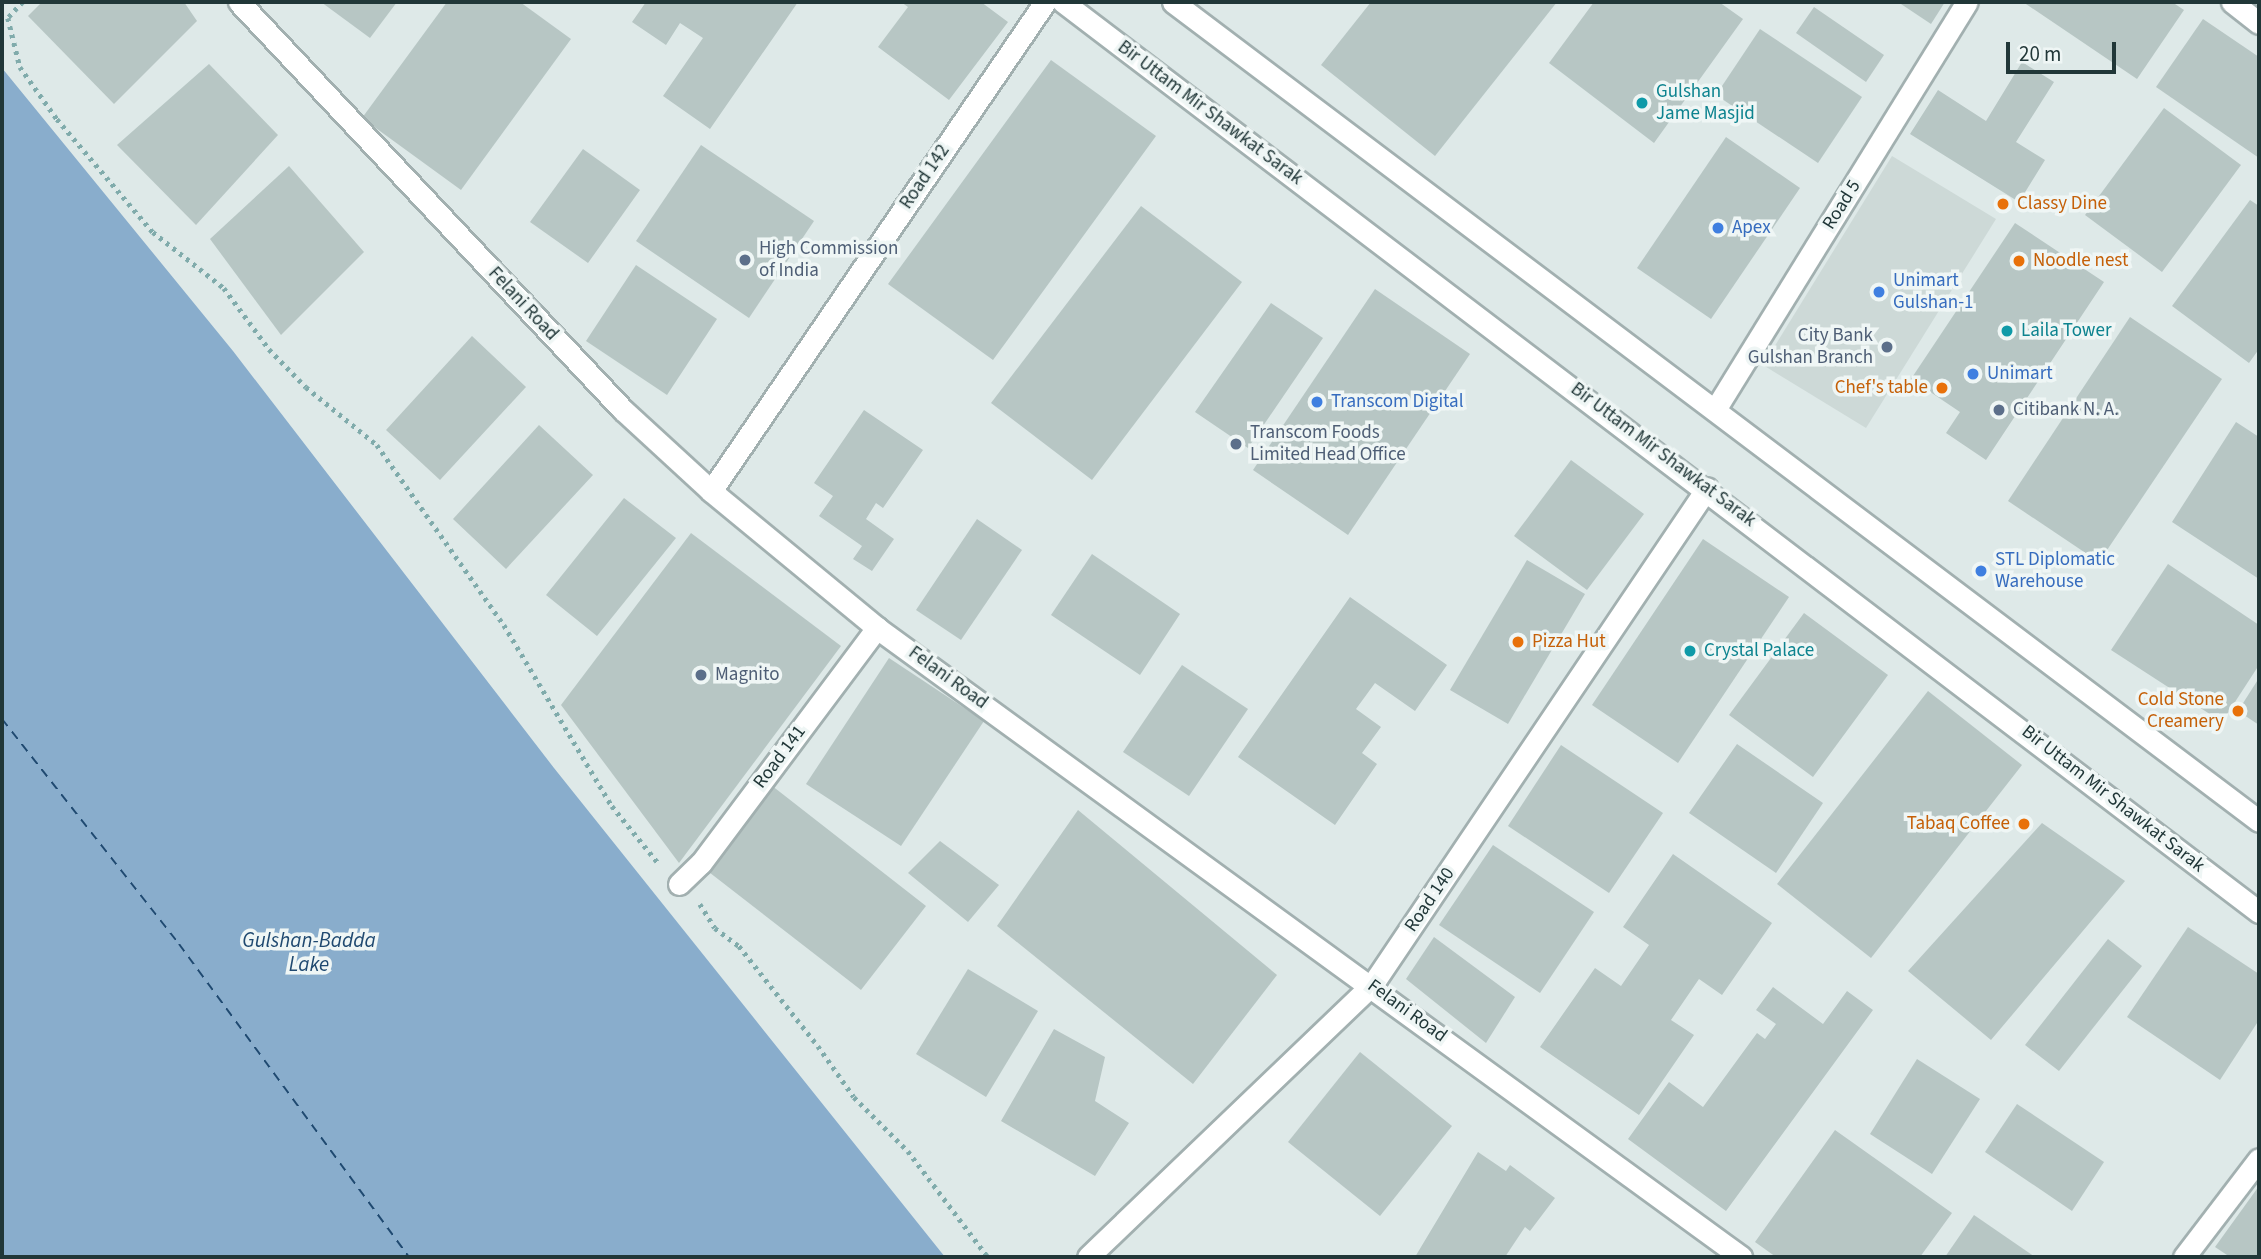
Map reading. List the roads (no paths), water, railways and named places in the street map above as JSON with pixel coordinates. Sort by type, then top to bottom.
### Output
[{"type":"street","name":"Felani Road","points":[[239,2],[623,410],[711,491],[877,628],[1372,985],[1741,1257]]},
{"type":"street","name":"Road 142","points":[[711,491],[1045,2]]},
{"type":"street","name":"Bir Uttam Mir Shawkat Sarak","points":[[1063,2],[1707,488],[2259,912]]},
{"type":"street","points":[[1173,2],[1716,408],[2259,821]]},
{"type":"street","name":"Road 5","points":[[1716,408],[1967,2]]},
{"type":"street","points":[[2232,2],[2258,18]]},
{"type":"street","name":"Road 140","points":[[1088,1257],[1372,985],[1707,488]]},
{"type":"street","name":"Road 141","points":[[679,884],[701,863],[877,628]]},
{"type":"street","points":[[2184,1257],[2259,1159]]},
{"type":"water","name":"Gulshan-Badda Lake","points":[[2,68],[233,351],[554,768],[945,1257],[2,1257]]},
{"type":"place","name":"Gulshan Jame Masjid","points":[[1642,103]]},
{"type":"place","name":"Classy Dine","points":[[2003,204]]},
{"type":"place","name":"Apex","points":[[1718,228]]},
{"type":"place","name":"High Commission of India","points":[[745,260]]},
{"type":"place","name":"Noodle nest","points":[[2019,261]]},
{"type":"place","name":"Unimart Gulshan-1","points":[[1879,292]]},
{"type":"place","name":"Laila Tower","points":[[2007,331]]},
{"type":"place","name":"City Bank Gulshan Branch","points":[[1887,347]]},
{"type":"place","name":"Unimart","points":[[1973,374]]},
{"type":"place","name":"Chef's table","points":[[1942,388]]},
{"type":"place","name":"Transcom Digital","points":[[1317,402]]},
{"type":"place","name":"Citibank N. A.","points":[[1999,410]]},
{"type":"place","name":"Transcom Foods Limited Head Office","points":[[1236,444]]},
{"type":"place","name":"STL Diplomatic Warehouse","points":[[1981,571]]},
{"type":"place","name":"Pizza Hut","points":[[1518,642]]},
{"type":"place","name":"Crystal Palace","points":[[1690,651]]},
{"type":"place","name":"Magnito","points":[[701,675]]},
{"type":"place","name":"Cold Stone Creamery","points":[[2238,711]]},
{"type":"place","name":"Tabaq Coffee","points":[[2024,824]]}]
